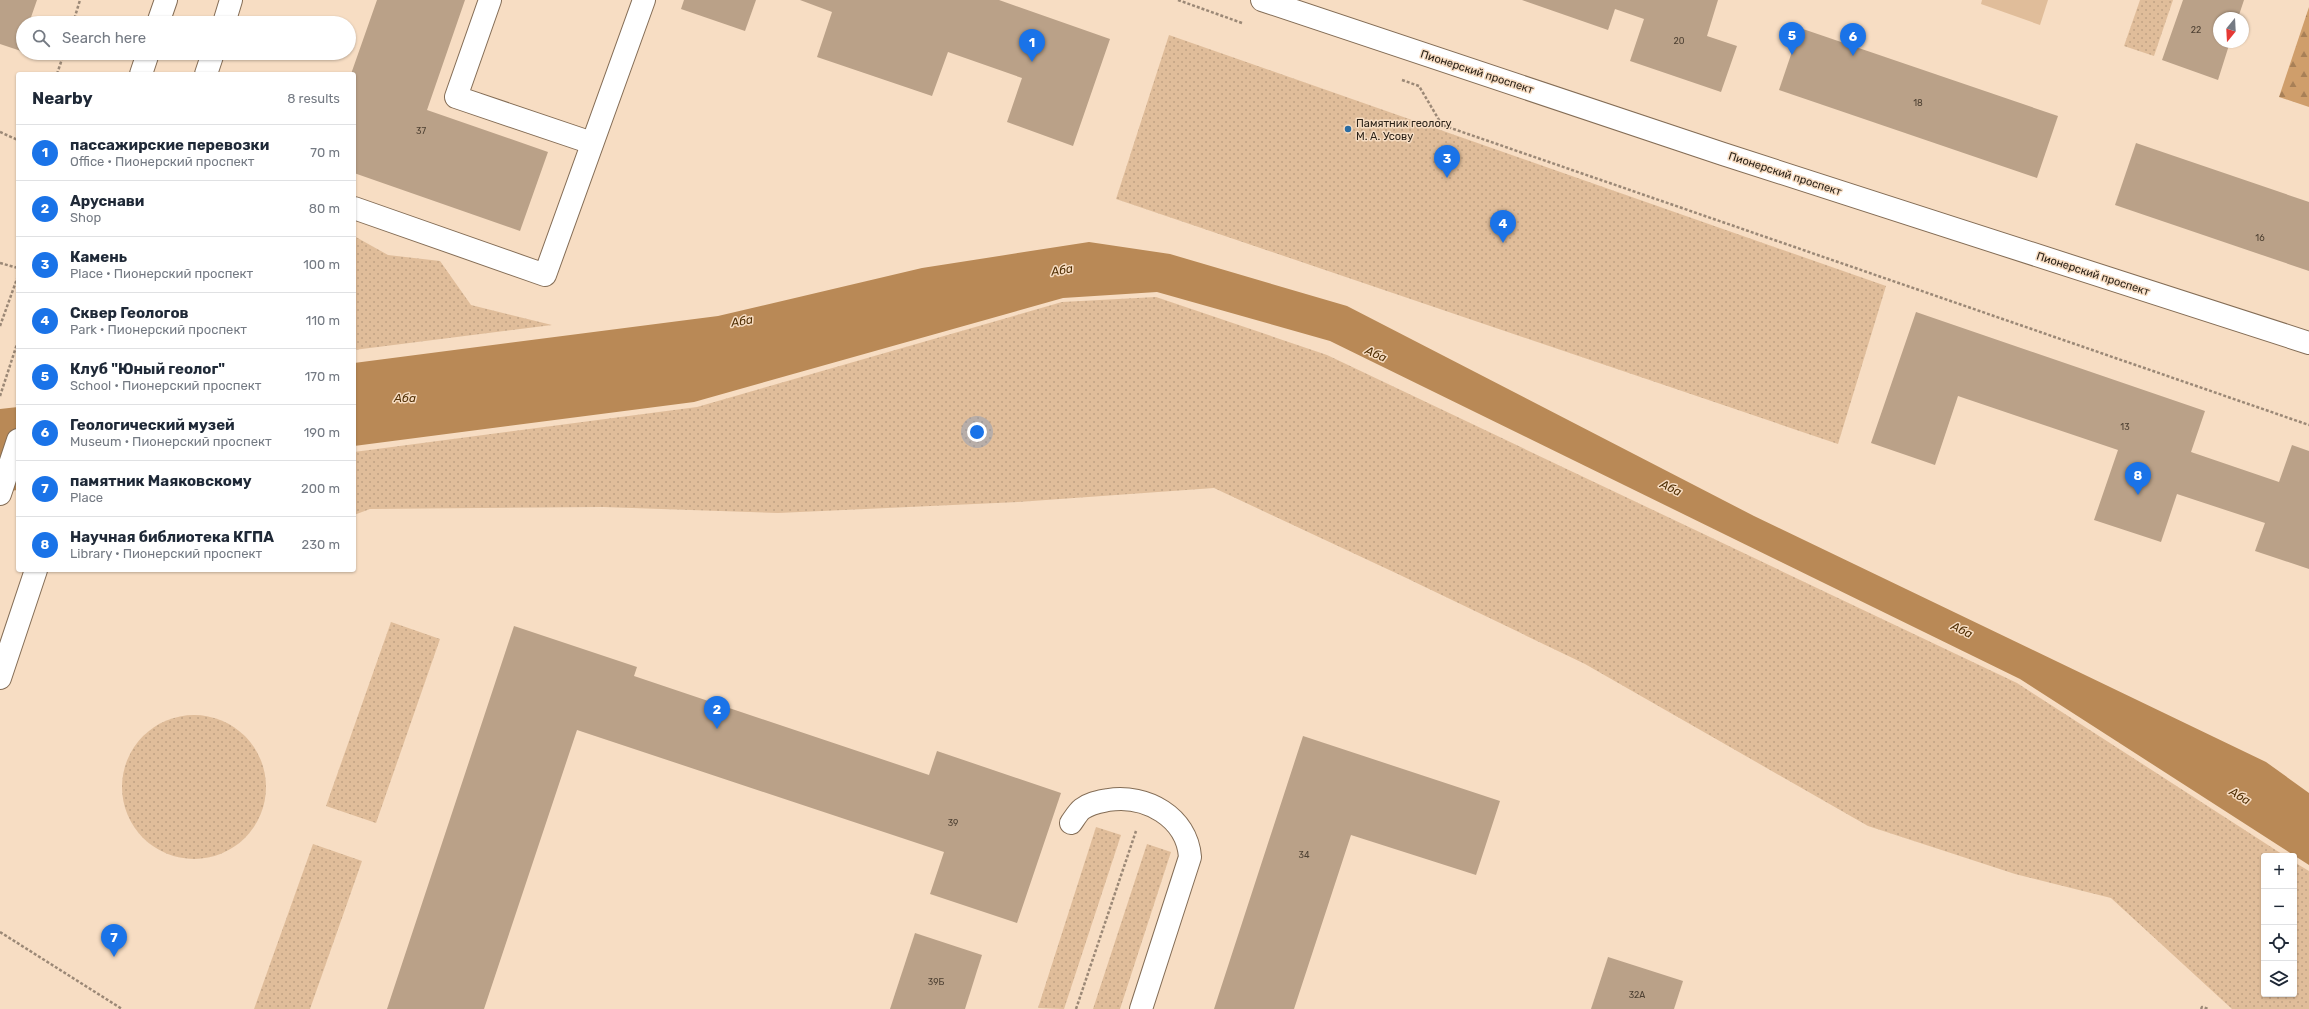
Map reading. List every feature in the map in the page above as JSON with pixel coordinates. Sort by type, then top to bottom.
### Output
[{"type":"street","points":[[160,16],[166,0]]},
{"type":"street","points":[[226,16],[231,0]]},
{"type":"street","points":[[490,0],[456,97],[592,144]]},
{"type":"street","name":"Пионерский проспект","points":[[1262,0],[1731,156],[2309,343]]},
{"type":"street","points":[[356,209],[545,275],[592,144],[639,1]]},
{"type":"street","points":[[142,72],[146,60]]},
{"type":"street","points":[[207,72],[211,60]]},
{"type":"street","points":[[0,494],[16,446]]},
{"type":"street","points":[[0,678],[35,572]]},
{"type":"street","points":[[1071,823],[1081,809],[1093,802],[1118,798],[1145,804],[1171,817],[1184,832],[1189,844],[1190,857],[1141,1009]]},
{"type":"path","points":[[75,16],[80,0]]},
{"type":"path","points":[[1178,0],[1246,24]]},
{"type":"path","points":[[58,72],[62,60]]},
{"type":"path","points":[[1396,78],[1419,86],[1442,125],[2309,425]]},
{"type":"path","points":[[0,132],[16,139]]},
{"type":"path","points":[[0,263],[16,267]]},
{"type":"path","points":[[0,326],[16,282]]},
{"type":"path","points":[[0,396],[16,348]]},
{"type":"path","points":[[1076,1009],[1145,804]]},
{"type":"path","points":[[0,932],[122,1009]]},
{"type":"path","points":[[2201,1009],[2202,1007],[2209,1009]]},
{"type":"shaded area","points":[[1982,0],[2048,0],[2040,25],[1981,4]]},
{"type":"shaded area","points":[[2140,0],[2173,0],[2154,56],[2124,46]]},
{"type":"shaded area","points":[[1169,35],[1886,286],[1838,444],[1116,199]]},
{"type":"shaded area","points":[[356,237],[388,255],[440,261],[471,305],[552,325],[356,350]]},
{"type":"shaded area","points":[[1156,297],[1327,355],[2017,683],[2280,853],[2261,853],[2261,997],[2297,997],[2297,864],[2309,871],[2309,1009],[2232,1009],[2111,898],[2015,874],[1868,826],[1585,664],[1214,488],[1018,502],[778,513],[603,507],[370,509],[356,514],[356,452],[697,407],[1062,302]]},
{"type":"shaded area","points":[[391,622],[440,639],[376,823],[326,806]]},
{"type":"shaded area","points":[[187,715],[201,715],[228,723],[240,731],[250,741],[261,759],[265,773],[265,801],[261,815],[250,833],[240,843],[222,854],[201,859],[187,859],[160,851],[148,843],[138,833],[127,815],[122,794],[122,780],[130,753],[138,741],[148,731],[166,720]]},
{"type":"shaded area","points":[[1096,827],[1121,835],[1064,1009],[1038,1008]]},
{"type":"shaded area","points":[[313,844],[362,861],[310,1009],[254,1009]]},
{"type":"shaded area","points":[[1147,844],[1171,852],[1120,1009],[1093,1009]]},
{"type":"green space","points":[[2309,7],[2309,107],[2279,97]]},
{"type":"water","name":"Аба","points":[[1089,242],[1170,254],[1347,306],[1754,516],[2266,762],[2309,793],[2309,865],[2297,857],[2297,853],[2290,853],[2020,679],[1330,341],[1157,292],[1063,298],[694,402],[356,446],[356,363],[718,316],[922,268]]},
{"type":"water","points":[[16,407],[16,490],[0,492],[0,409]]},
{"type":"building","points":[[0,0],[37,0],[31,16],[16,16],[16,49],[0,44]]},
{"type":"building","points":[[377,0],[465,0],[427,110],[548,152],[520,231],[356,174],[356,72],[352,72]]},
{"type":"building","points":[[684,0],[756,0],[745,31],[681,9]]},
{"type":"building","points":[[800,0],[999,0],[1110,39],[1073,146],[1007,122],[1022,78],[948,52],[932,96],[817,57],[832,12]]},
{"type":"building","points":[[1522,0],[1718,0],[1707,36],[1737,46],[1721,92],[1630,61],[1644,19],[1615,9],[1608,30]]},
{"type":"building","points":[[2183,0],[2244,0],[2240,12],[2213,12],[2213,48],[2228,48],[2218,80],[2162,60]]},
{"type":"building","points":[[1800,28],[2058,116],[2037,178],[1779,90]]},
{"type":"building","points":[[2136,143],[2309,202],[2309,271],[2115,205]]},
{"type":"building","points":[[1916,312],[2205,411],[2191,452],[2279,482],[2292,445],[2309,451],[2309,569],[2255,551],[2265,523],[2177,494],[2161,542],[2094,520],[2118,450],[1958,396],[1935,465],[1871,443]]},
{"type":"building","points":[[514,626],[637,667],[634,676],[929,775],[937,751],[1061,793],[1017,923],[930,894],[944,852],[577,730],[484,1009],[387,1009]]},
{"type":"building","points":[[1303,736],[1500,801],[1476,875],[1351,835],[1294,1009],[1214,1009]]},
{"type":"building","points":[[915,933],[982,955],[965,1009],[890,1009]]},
{"type":"building","points":[[1608,957],[1683,981],[1674,1009],[1591,1009]]},
{"type":"place","name":"Клуб \"Юный геолог\"","points":[[1792,55]]},
{"type":"place","name":"Геологический музей","points":[[1853,56]]},
{"type":"place","name":"пассажирские перевозки","points":[[1032,62]]},
{"type":"place","name":"Памятник геологу М. А. Усову","points":[[1348,129]]},
{"type":"place","name":"Камень","points":[[1447,178]]},
{"type":"place","name":"Сквер Геологов","points":[[1503,243]]},
{"type":"place","name":"Научная библиотека КГПА","points":[[2138,495]]},
{"type":"place","name":"Аруснави","points":[[717,729]]},
{"type":"place","name":"памятник Маяковскому","points":[[114,957]]}]
